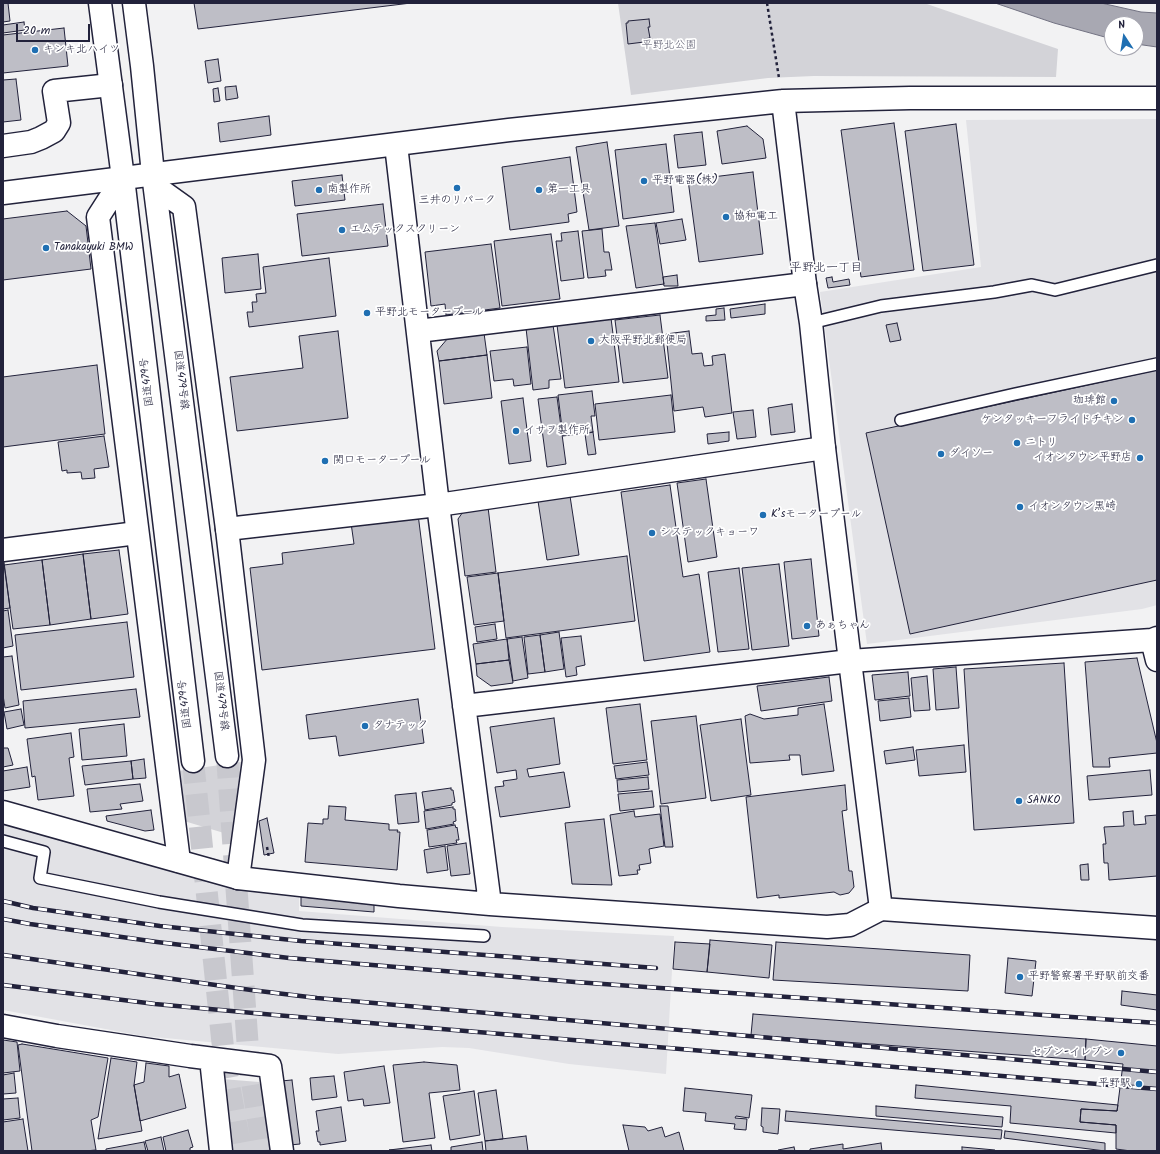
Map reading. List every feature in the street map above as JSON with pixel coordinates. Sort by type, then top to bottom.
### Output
[{"type":"main road","name":"国道479号","points":[[100,3],[123,178],[193,761]]},
{"type":"main road","name":"国道479号線","points":[[134,3],[154,181],[227,756]]},
{"type":"main road","points":[[3,146],[31,142],[54,131],[59,123],[54,91],[111,85]]},
{"type":"main road","points":[[3,193],[123,178],[154,181],[396,145],[509,130],[783,101],[910,98],[1157,98]]},
{"type":"main road","points":[[783,101],[881,909]]},
{"type":"main road","points":[[396,145],[438,505],[490,904]]},
{"type":"main road","points":[[123,178],[98,217],[179,861]]},
{"type":"main road","points":[[154,181],[184,207],[227,529],[254,760],[238,878]]},
{"type":"main road","points":[[418,331],[805,284]]},
{"type":"main road","points":[[227,529],[438,505],[824,448]]},
{"type":"main road","points":[[3,550],[137,533]]},
{"type":"main road","points":[[464,706],[850,661],[1155,646]]},
{"type":"main road","points":[[3,812],[238,878],[399,896],[490,904],[827,927],[850,926],[881,909],[1157,928]]},
{"type":"main road","points":[[3,1026],[57,1036],[211,1059],[270,1066],[282,1151]]},
{"type":"main road","points":[[211,1059],[221,1151]]},
{"type":"lane","points":[[811,323],[880,306],[994,292],[1032,285],[1055,290],[1157,265]]},
{"type":"lane","points":[[901,420],[1157,364]]},
{"type":"lane","points":[[3,841],[44,852],[40,878],[159,902],[302,925],[484,936]]},
{"type":"path","points":[[767,3],[783,101]]},
{"type":"shaded area","points":[[995,3],[1101,3],[1141,12],[1157,13],[1157,47],[1144,45],[1144,16],[1104,16],[1104,37],[1054,23]]},
{"type":"shaded area","points":[[1157,119],[1157,605],[1142,609],[867,644],[820,292],[981,267],[966,120]]},
{"type":"shaded area","points":[[3,824],[186,875],[299,897],[299,911],[502,927],[674,936],[666,1074],[569,1064],[469,1048],[442,1047],[338,1054],[143,1036],[3,1010]]},
{"type":"green space","name":"平野北公園","points":[[618,3],[924,3],[1058,49],[1056,77],[814,76],[768,78],[631,95]]},
{"type":"green space","points":[[241,762],[234,836],[184,821],[178,771]]},
{"type":"green space","points":[[222,1079],[259,1082],[265,1092],[271,1151],[231,1151]]},
{"type":"building","points":[[3,3],[8,3],[10,21],[3,22]]},
{"type":"building","points":[[194,3],[411,3],[198,29]]},
{"type":"building","points":[[649,19],[650,27],[648,27],[650,38],[643,39],[644,42],[628,44],[626,23],[628,23],[628,21]]},
{"type":"building","points":[[24,22],[25,30],[3,33],[3,25]]},
{"type":"building","name":"キンキ北ハイツ","points":[[64,28],[68,66],[3,73],[3,35]]},
{"type":"building","points":[[218,59],[221,81],[208,83],[205,61]]},
{"type":"building","points":[[16,79],[21,120],[3,122],[3,80]]},
{"type":"building","points":[[236,86],[238,98],[226,100],[225,87]]},
{"type":"building","points":[[218,88],[220,101],[214,102],[213,89]]},
{"type":"building","points":[[269,116],[271,135],[220,142],[218,123]]},
{"type":"building","points":[[894,123],[914,270],[861,277],[841,130]]},
{"type":"building","points":[[956,124],[974,265],[923,271],[905,131]]},
{"type":"building","points":[[747,126],[763,139],[766,158],[722,164],[717,131]]},
{"type":"building","points":[[702,132],[706,165],[678,168],[674,135]]},
{"type":"building","points":[[607,142],[619,226],[589,230],[576,147]]},
{"type":"building","name":"平野電器(株)","points":[[666,144],[674,212],[623,219],[615,150]]},
{"type":"building","name":"第一工具","points":[[570,157],[577,212],[568,214],[569,222],[510,230],[502,167]]},
{"type":"building","name":"協和電工","points":[[753,172],[763,254],[699,262],[688,180]]},
{"type":"building","name":"南製作所","points":[[342,175],[345,200],[295,206],[292,181]]},
{"type":"building","name":"エムテックスクリーン","points":[[383,204],[388,246],[302,256],[297,214]]},
{"type":"building","name":"Tanakayuki BMW","points":[[67,211],[86,226],[91,269],[3,280],[3,219]]},
{"type":"building","points":[[682,219],[686,240],[660,244],[656,223]]},
{"type":"building","points":[[655,223],[664,284],[636,288],[626,226]]},
{"type":"building","points":[[602,229],[604,252],[609,252],[612,270],[605,270],[606,276],[588,278],[582,231]]},
{"type":"building","points":[[578,231],[584,278],[561,281],[556,241],[562,241],[561,233]]},
{"type":"building","points":[[551,234],[560,299],[502,306],[494,241]]},
{"type":"building","points":[[491,244],[500,308],[446,315],[445,304],[431,306],[425,252]]},
{"type":"building","points":[[258,254],[261,289],[225,293],[222,258]]},
{"type":"building","points":[[329,258],[336,316],[249,327],[247,312],[253,312],[252,302],[257,302],[256,294],[266,293],[263,267]]},
{"type":"building","points":[[677,275],[678,286],[664,286],[663,277]]},
{"type":"building","points":[[832,277],[833,282],[849,279],[850,285],[828,288],[826,278]]},
{"type":"building","points":[[765,304],[765,314],[731,318],[730,309]]},
{"type":"building","points":[[724,308],[725,320],[706,321],[706,316],[716,315],[716,309]]},
{"type":"building","points":[[660,315],[668,378],[623,383],[615,320]]},
{"type":"building","points":[[611,318],[619,382],[565,388],[557,325]]},
{"type":"building","points":[[897,323],[901,340],[890,342],[886,325]]},
{"type":"building","points":[[553,325],[561,379],[549,380],[549,388],[533,390],[526,328]]},
{"type":"building","points":[[338,331],[348,418],[237,431],[230,377],[303,368],[299,336]]},
{"type":"building","points":[[689,331],[692,354],[702,353],[704,366],[713,365],[712,356],[725,354],[732,413],[705,417],[703,407],[674,411],[666,334]]},
{"type":"building","points":[[484,333],[487,355],[439,361],[437,351],[448,338]]},
{"type":"building","points":[[527,347],[531,384],[514,386],[513,379],[494,381],[490,351]]},
{"type":"building","points":[[487,355],[492,398],[444,404],[439,361]]},
{"type":"building","points":[[97,365],[105,434],[3,447],[3,377]]},
{"type":"building","name":"イオンタウン黒崎","points":[[1157,370],[1157,580],[910,634],[866,433]]},
{"type":"building","points":[[592,391],[595,416],[591,416],[593,432],[563,436],[558,395]]},
{"type":"building","points":[[671,395],[675,432],[599,440],[595,404]]},
{"type":"building","points":[[557,397],[566,464],[547,467],[538,399]]},
{"type":"building","name":"イサヲ製作所","points":[[523,398],[531,461],[509,464],[501,401]]},
{"type":"building","points":[[792,404],[795,432],[771,435],[768,408]]},
{"type":"building","points":[[753,410],[756,437],[737,439],[733,412]]},
{"type":"building","points":[[593,432],[596,454],[588,455],[585,434]]},
{"type":"building","points":[[729,432],[729,441],[708,444],[707,434]]},
{"type":"building","points":[[104,436],[109,467],[94,469],[95,478],[82,479],[81,472],[67,473],[67,470],[62,471],[58,442]]},
{"type":"building","points":[[706,479],[717,557],[688,562],[677,483]]},
{"type":"building","name":"システックキョーワ","points":[[670,485],[683,577],[699,574],[710,652],[644,661],[621,492]]},
{"type":"building","points":[[570,496],[579,555],[547,560],[538,501]]},
{"type":"building","points":[[488,507],[496,572],[465,576],[458,519],[465,509]]},
{"type":"building","points":[[418,514],[435,649],[262,670],[250,568],[283,564],[282,553],[354,544],[351,523]]},
{"type":"building","points":[[119,550],[128,614],[91,619],[83,554]]},
{"type":"building","points":[[83,554],[91,619],[50,625],[42,560]]},
{"type":"building","points":[[627,556],[635,621],[506,638],[498,573]]},
{"type":"building","points":[[811,559],[819,636],[792,639],[784,562]]},
{"type":"building","points":[[42,560],[50,625],[13,629],[4,565]]},
{"type":"building","points":[[3,562],[10,608],[3,609]]},
{"type":"building","points":[[779,564],[789,646],[752,650],[742,568]]},
{"type":"building","points":[[739,568],[749,649],[718,652],[708,572]]},
{"type":"building","points":[[498,573],[504,621],[474,625],[467,577]]},
{"type":"building","points":[[8,610],[13,646],[3,648],[3,611]]},
{"type":"building","points":[[127,622],[134,677],[21,690],[15,635]]},
{"type":"building","points":[[495,624],[497,639],[477,642],[475,627]]},
{"type":"building","points":[[559,632],[564,669],[545,672],[540,635]]},
{"type":"building","points":[[540,635],[545,672],[528,674],[524,637]]},
{"type":"building","points":[[581,636],[585,665],[576,667],[577,675],[566,677],[561,638]]},
{"type":"building","points":[[522,637],[528,678],[513,681],[507,639]]},
{"type":"building","points":[[507,639],[509,660],[476,664],[473,644]]},
{"type":"building","points":[[12,656],[19,705],[5,708],[3,695],[3,657]]},
{"type":"building","points":[[1137,658],[1157,743],[1157,753],[1109,758],[1110,767],[1093,767],[1085,662]]},
{"type":"building","points":[[509,660],[513,683],[491,686],[477,676],[476,664]]},
{"type":"building","points":[[1064,663],[1074,823],[974,830],[964,669]]},
{"type":"building","points":[[956,667],[959,708],[936,710],[933,669]]},
{"type":"building","points":[[908,672],[910,696],[875,700],[872,675]]},
{"type":"building","points":[[927,676],[930,710],[914,711],[911,678]]},
{"type":"building","points":[[829,677],[832,701],[761,711],[757,686]]},
{"type":"building","points":[[136,689],[140,717],[25,728],[23,701]]},
{"type":"building","points":[[909,698],[911,717],[880,721],[878,701]]},
{"type":"building","name":"タナテック","points":[[418,699],[424,743],[339,756],[336,736],[309,739],[306,715]]},
{"type":"building","points":[[640,704],[647,760],[613,764],[606,708]]},
{"type":"building","points":[[824,704],[834,771],[802,775],[800,755],[789,755],[790,760],[750,763],[745,716],[750,714],[764,719],[798,715],[798,708]]},
{"type":"building","points":[[21,709],[24,725],[7,729],[4,712]]},
{"type":"building","points":[[696,716],[706,798],[661,804],[651,721]]},
{"type":"building","points":[[554,718],[560,764],[527,769],[529,777],[564,772],[570,807],[500,817],[495,787],[504,786],[503,781],[517,779],[516,770],[497,773],[490,727]]},
{"type":"building","points":[[741,719],[751,795],[711,801],[700,725]]},
{"type":"building","points":[[124,724],[127,756],[82,760],[79,729]]},
{"type":"building","points":[[71,733],[74,757],[69,758],[74,796],[38,800],[35,776],[32,777],[27,739]]},
{"type":"building","points":[[964,745],[966,772],[919,776],[916,750]]},
{"type":"building","points":[[913,747],[915,760],[886,764],[884,751]]},
{"type":"building","points":[[3,748],[8,748],[13,765],[3,767]]},
{"type":"building","points":[[144,759],[146,778],[133,779],[131,761]]},
{"type":"building","points":[[131,761],[133,779],[85,785],[82,766]]},
{"type":"building","points":[[647,762],[649,775],[616,779],[614,766]]},
{"type":"building","points":[[27,767],[30,787],[3,791],[3,771]]},
{"type":"building","points":[[1150,770],[1152,795],[1089,800],[1087,776]]},
{"type":"building","points":[[648,777],[649,789],[618,792],[617,780]]},
{"type":"building","points":[[140,784],[143,801],[120,804],[122,809],[90,812],[87,789]]},
{"type":"building","points":[[845,785],[847,810],[842,811],[849,871],[852,871],[854,887],[849,893],[840,895],[834,892],[779,898],[779,895],[757,898],[746,797]]},
{"type":"building","points":[[451,788],[451,790],[453,790],[455,802],[452,803],[452,805],[425,810],[422,792]]},
{"type":"building","points":[[652,791],[654,807],[620,811],[618,794]]},
{"type":"building","points":[[416,793],[419,822],[398,824],[395,795]]},
{"type":"building","points":[[329,806],[346,807],[345,820],[389,824],[389,830],[398,830],[397,832],[400,832],[397,870],[305,862],[308,823],[323,824],[323,819],[328,819]]},
{"type":"building","points":[[660,806],[668,806],[673,847],[665,847]]},
{"type":"building","points":[[453,807],[453,809],[455,809],[456,821],[453,822],[454,824],[426,829],[424,811]]},
{"type":"building","points":[[151,810],[154,830],[145,831],[107,821],[106,816]]},
{"type":"building","points":[[634,811],[635,817],[660,814],[664,846],[649,849],[651,863],[639,865],[640,870],[637,870],[638,874],[619,876],[610,815]]},
{"type":"building","points":[[1133,811],[1134,825],[1146,824],[1145,816],[1157,815],[1157,876],[1109,880],[1108,863],[1104,863],[1103,844],[1106,844],[1104,827],[1124,826],[1123,812]]},
{"type":"building","points":[[267,818],[274,853],[264,855],[259,821]]},
{"type":"building","points":[[604,819],[612,885],[572,884],[565,823]]},
{"type":"building","points":[[455,825],[456,828],[457,827],[459,840],[456,840],[457,843],[429,847],[427,830]]},
{"type":"building","points":[[466,843],[470,874],[451,876],[447,846]]},
{"type":"building","points":[[445,846],[448,870],[427,873],[424,850]]},
{"type":"building","points":[[1088,864],[1089,880],[1081,880],[1080,865]]},
{"type":"building","points":[[301,897],[374,903],[374,912],[301,906]]},
{"type":"building","points":[[710,940],[772,945],[769,978],[707,972]]},
{"type":"building","points":[[675,942],[710,944],[707,972],[673,969]]},
{"type":"building","points":[[776,942],[970,955],[968,991],[773,980]]},
{"type":"building","name":"平野警察署平野駅前交番","points":[[1008,958],[1036,961],[1032,996],[1005,993]]},
{"type":"building","points":[[1122,991],[1157,995],[1157,1010],[1121,1005]]},
{"type":"building","points":[[753,1014],[1086,1039],[1085,1060],[751,1035]]},
{"type":"building","name":"平野駅","points":[[1086,1039],[1157,1046],[1157,1151],[1131,1151],[1116,1149],[1116,1125],[1080,1122],[1081,1109],[1117,1111],[1123,1064],[1085,1060]]},
{"type":"building","points":[[3,1040],[17,1042],[20,1071],[3,1073]]},
{"type":"building","points":[[22,1044],[108,1058],[98,1117],[91,1120],[96,1150],[32,1151],[18,1045]]},
{"type":"building","points":[[111,1058],[137,1062],[134,1085],[142,1131],[98,1139]]},
{"type":"building","points":[[424,1062],[457,1065],[460,1090],[429,1093],[435,1138],[403,1142],[393,1065]]},
{"type":"building","points":[[146,1063],[169,1066],[169,1077],[179,1074],[186,1108],[140,1121],[134,1085],[144,1082]]},
{"type":"building","points":[[384,1066],[390,1103],[364,1106],[363,1099],[348,1101],[344,1072]]},
{"type":"building","points":[[14,1073],[16,1093],[3,1094],[3,1075]]},
{"type":"building","points":[[334,1076],[337,1097],[312,1100],[310,1078]]},
{"type":"building","points":[[292,1080],[300,1144],[290,1145],[281,1081]]},
{"type":"building","points":[[916,1085],[1118,1105],[1117,1111],[1081,1109],[1080,1122],[1116,1125],[1116,1133],[1010,1123],[1011,1106],[915,1098]]},
{"type":"building","points":[[685,1088],[752,1095],[749,1118],[736,1116],[735,1118],[747,1119],[746,1130],[734,1129],[735,1124],[705,1121],[706,1113],[683,1111]]},
{"type":"building","points":[[496,1090],[503,1139],[485,1141],[478,1093]]},
{"type":"building","points":[[474,1091],[480,1135],[450,1140],[443,1096]]},
{"type":"building","points":[[18,1098],[20,1118],[3,1120],[3,1099]]},
{"type":"building","points":[[876,1106],[1003,1117],[1002,1127],[876,1116]]},
{"type":"building","points":[[341,1107],[346,1141],[320,1145],[316,1131],[319,1131],[316,1111]]},
{"type":"building","points":[[762,1108],[780,1109],[778,1134],[763,1132],[763,1127],[761,1126]]},
{"type":"building","points":[[786,1111],[1002,1130],[1001,1139],[785,1121]]},
{"type":"building","points":[[23,1119],[28,1151],[3,1151],[3,1122]]},
{"type":"building","points":[[623,1125],[645,1127],[648,1131],[662,1127],[665,1137],[679,1132],[684,1151],[629,1151]]},
{"type":"building","points":[[188,1130],[193,1147],[190,1148],[190,1151],[166,1151],[163,1137]]},
{"type":"building","points":[[1005,1131],[1105,1143],[1105,1151],[1004,1138]]},
{"type":"building","points":[[526,1136],[528,1151],[486,1151],[485,1141]]},
{"type":"building","points":[[161,1137],[164,1151],[148,1151],[145,1141]]},
{"type":"building","points":[[144,1142],[146,1151],[106,1151],[106,1149]]},
{"type":"building","points":[[482,1142],[483,1151],[451,1151],[451,1147]]},
{"type":"building","points":[[881,1143],[882,1151],[810,1151],[810,1149],[843,1144],[843,1149]]},
{"type":"building","points":[[431,1145],[432,1151],[389,1150]]},
{"type":"building","points":[[794,1147],[795,1151],[778,1150]]},
{"type":"building","points":[[962,1147],[995,1150],[995,1151],[962,1151]]},
{"type":"tunnel","points":[[227,756],[249,1063],[263,1151]]},
{"type":"tunnel","points":[[193,761],[224,1057],[241,1151]]},
{"type":"railway","points":[[3,901],[33,908],[160,926],[301,941],[656,968]]},
{"type":"railway","points":[[3,919],[157,942],[289,958],[575,982],[1157,1023]]},
{"type":"railway","points":[[3,955],[317,998],[1157,1072]]},
{"type":"railway","points":[[3,985],[155,1004],[275,1015],[1157,1089]]},
{"type":"place","name":"キンキ北ハイツ","points":[[35,50]]},
{"type":"place","name":"平野電器(株)","points":[[644,181]]},
{"type":"place","name":"三井のリパーク","points":[[457,188]]},
{"type":"place","name":"南製作所","points":[[319,190]]},
{"type":"place","name":"第一工具","points":[[539,190]]},
{"type":"place","name":"協和電工","points":[[726,217]]},
{"type":"place","name":"エムテックスクリーン","points":[[342,230]]},
{"type":"place","name":"Tanakayuki BMW","points":[[46,248]]},
{"type":"place","name":"平野北モータープール","points":[[367,313]]},
{"type":"place","name":"大阪平野北郵便局","points":[[591,341]]},
{"type":"place","name":"珈琲館","points":[[1114,401]]},
{"type":"place","name":"ケンタッキーフライドチキン","points":[[1132,420]]},
{"type":"place","name":"イサヲ製作所","points":[[516,431]]},
{"type":"place","name":"ニトリ","points":[[1017,443]]},
{"type":"place","name":"ダイソー","points":[[941,454]]},
{"type":"place","name":"イオンタウン平野店","points":[[1140,458]]},
{"type":"place","name":"関口モータープール","points":[[325,461]]},
{"type":"place","name":"イオンタウン黒崎","points":[[1020,507]]},
{"type":"place","name":"K’sモータープール","points":[[763,515]]},
{"type":"place","name":"システックキョーワ","points":[[652,533]]},
{"type":"place","name":"あぁちゃん","points":[[807,626]]},
{"type":"place","name":"タナテック","points":[[365,726]]},
{"type":"place","name":"SANKO","points":[[1019,801]]},
{"type":"place","name":"平野警察署平野駅前交番","points":[[1020,977]]},
{"type":"place","name":"セブン-イレブン","points":[[1121,1053]]},
{"type":"place","name":"平野駅","points":[[1139,1084]]},
{"type":"district","name":"平野北一丁目","points":[[826,269]]}]
